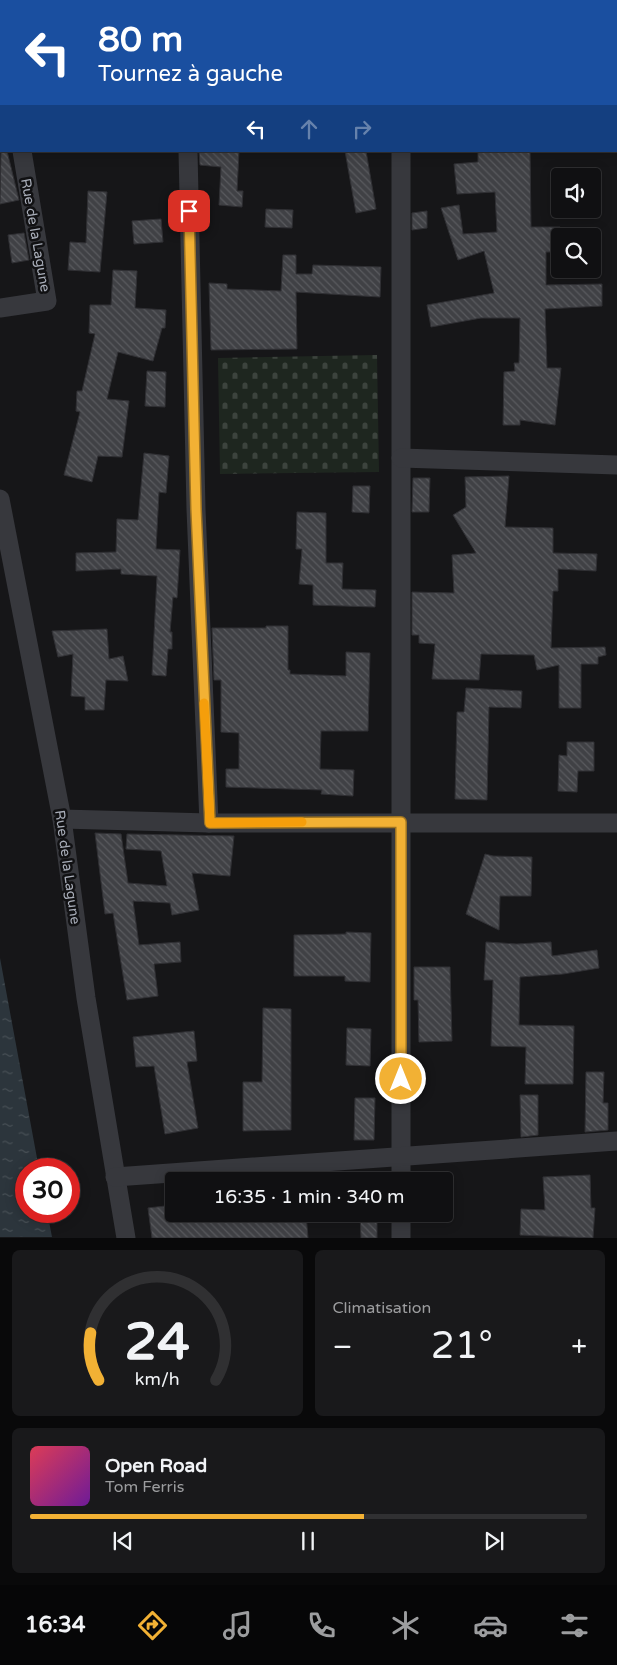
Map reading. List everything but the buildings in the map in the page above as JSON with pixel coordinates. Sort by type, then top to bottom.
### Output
[{"type":"street","name":"Rue de la Lagune","points":[[0,308],[47,301],[22,152]]},
{"type":"street","points":[[188,152],[196,509],[210,823]]},
{"type":"street","points":[[401,152],[401,1172]]},
{"type":"street","points":[[401,458],[617,465]]},
{"type":"street","name":"Rue de la Lagune","points":[[0,499],[62,819],[86,998],[126,1238]]},
{"type":"street","points":[[62,819],[210,823],[617,823]]},
{"type":"street","points":[[115,1177],[617,1142]]},
{"type":"street","points":[[401,1222],[401,1238]]},
{"type":"green space","points":[[377,355],[379,472],[220,474],[218,358]]},
{"type":"water","points":[[0,958],[37,1158],[15,1158],[15,1223],[49,1223],[52,1237],[0,1237]]},
{"type":"slow traffic","points":[[204,703],[210,823],[302,822]]},
{"type":"route","points":[[189,211],[196,509],[210,823],[401,822],[401,1079]]}]
